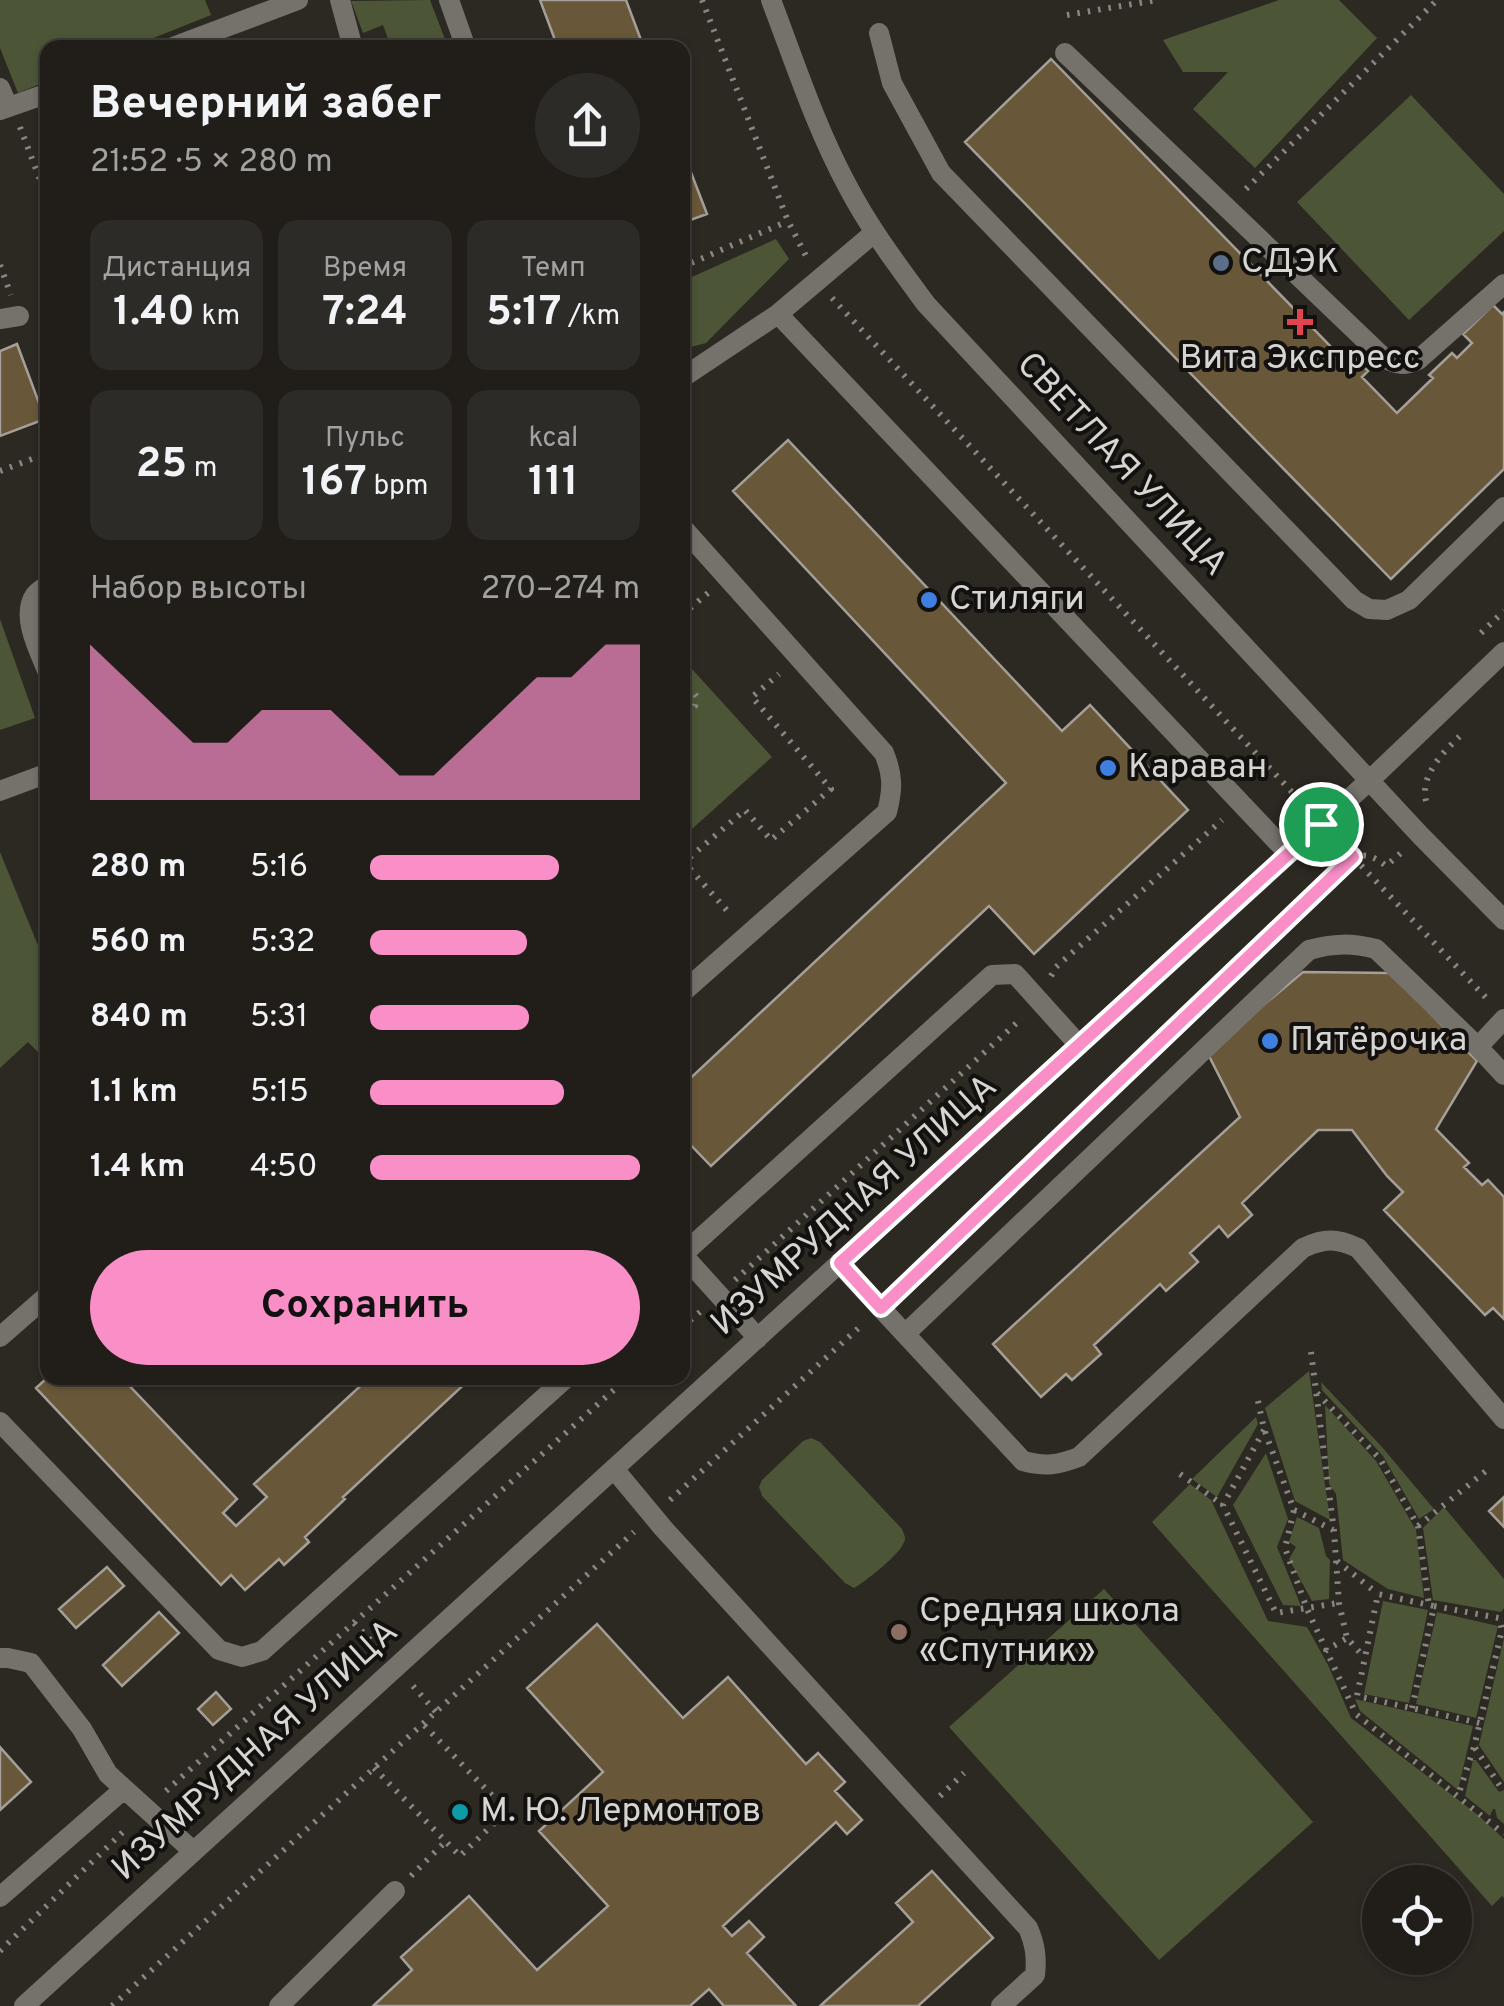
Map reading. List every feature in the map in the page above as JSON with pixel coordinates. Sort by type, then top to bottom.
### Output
[{"type":"street","points":[[191,40],[298,0]]},
{"type":"street","points":[[340,0],[351,40]]},
{"type":"street","points":[[449,0],[463,40]]},
{"type":"street","name":"СВЕТЛАЯ УЛИЦА","points":[[771,0],[813,114],[848,187],[874,233],[926,304],[1420,836],[1504,920]]},
{"type":"street","points":[[878,32],[892,83],[941,173],[1354,600],[1369,609],[1387,610],[1409,600],[1504,506]]},
{"type":"street","points":[[1065,53],[1394,364],[1418,360],[1504,284]]},
{"type":"street","points":[[3,102],[40,101]]},
{"type":"street","points":[[690,373],[778,314],[874,233]]},
{"type":"street","points":[[778,314],[1288,853]]},
{"type":"street","points":[[690,537],[884,754],[892,773],[893,790],[888,812],[690,986]]},
{"type":"street","points":[[40,591],[28,612],[40,652]]},
{"type":"street","name":"ИЗУМРУДНАЯ УЛИЦА","points":[[24,2006],[1370,780],[1504,652]]},
{"type":"street","points":[[0,791],[40,776]]},
{"type":"street","points":[[905,1334],[1309,950],[1331,944],[1376,949],[1504,1075]]},
{"type":"street","points":[[690,1256],[992,975],[1015,974],[1079,1045]]},
{"type":"street","points":[[1478,1047],[1504,1019]]},
{"type":"street","points":[[840,1263],[1023,1461],[1040,1466],[1057,1466],[1079,1457],[1303,1248],[1321,1240],[1340,1240],[1358,1248],[1504,1419]]},
{"type":"street","points":[[690,1266],[758,1338]]},
{"type":"street","points":[[0,1337],[40,1301]]},
{"type":"street","points":[[0,1422],[219,1650],[242,1656],[262,1652],[558,1385]]},
{"type":"street","points":[[614,1469],[1028,1928],[1037,1960],[1035,1975],[1002,2006]]},
{"type":"street","points":[[0,1658],[31,1664],[82,1730],[108,1774],[193,1851]]},
{"type":"street","points":[[0,1898],[124,1789]]},
{"type":"street","points":[[278,2006],[395,1891]]},
{"type":"path","points":[[702,0],[788,221],[819,282],[1490,1002]]},
{"type":"path","points":[[1067,15],[1156,0]]},
{"type":"path","points":[[1247,188],[1437,0]]},
{"type":"path","points":[[10,131],[20,127],[40,180]]},
{"type":"path","points":[[690,263],[788,221]]},
{"type":"path","points":[[0,471],[40,456]]},
{"type":"path","points":[[690,856],[745,810],[771,840],[831,789],[752,697],[798,657]]},
{"type":"path","points":[[690,688],[697,696],[690,710]]},
{"type":"path","points":[[112,2006],[881,1308],[1353,857],[1364,854],[1386,866],[1420,836],[1436,819],[1424,791],[1428,774],[1465,731]]},
{"type":"path","points":[[690,1321],[1040,1002],[1056,967],[1233,810],[1250,813]]},
{"type":"path","points":[[690,870],[749,934]]},
{"type":"path","points":[[1311,1352],[1334,1531],[1339,1603],[1346,1638],[1365,1658]]},
{"type":"path","points":[[0,1951],[147,1809],[619,1385]]},
{"type":"path","points":[[1316,1392],[1380,1459],[1418,1526],[1432,1606],[1412,1708]]},
{"type":"path","points":[[1258,1402],[1264,1430],[1294,1510],[1285,1548],[1307,1609],[1325,1651],[1353,1698],[1356,1714],[1504,1834]]},
{"type":"path","points":[[1223,1505],[1264,1430]]},
{"type":"path","points":[[1418,1526],[1487,1470]]},
{"type":"path","points":[[1180,1474],[1223,1505],[1276,1613],[1339,1603]]},
{"type":"path","points":[[1294,1510],[1334,1531]]},
{"type":"path","points":[[1336,1560],[1378,1594],[1502,1616],[1480,1723],[1458,1796]]},
{"type":"path","points":[[1353,1698],[1378,1594]]},
{"type":"path","points":[[1325,1651],[1346,1638]]},
{"type":"path","points":[[1353,1698],[1480,1723]]},
{"type":"path","points":[[374,1768],[460,1856],[507,1811],[423,1724]]},
{"type":"path","points":[[1474,1746],[1502,1789]]},
{"type":"path","points":[[395,1891],[445,1842]]},
{"type":"green space","points":[[0,0],[205,0],[211,15],[148,40],[40,40],[40,84],[18,93],[0,48]]},
{"type":"green space","points":[[430,0],[445,40],[388,40],[383,25],[363,33],[351,1]]},
{"type":"green space","points":[[1279,0],[1339,0],[1377,38],[1255,168],[1193,109],[1228,72],[1183,72],[1163,40]]},
{"type":"green space","points":[[1411,95],[1504,194],[1504,231],[1409,320],[1297,202]]},
{"type":"green space","points":[[776,239],[789,259],[706,343],[690,347],[690,278]]},
{"type":"green space","points":[[0,619],[35,718],[0,730]]},
{"type":"green space","points":[[690,667],[772,757],[690,831]]},
{"type":"green space","points":[[0,852],[40,946],[40,1054],[28,1042],[0,1068]]},
{"type":"green space","points":[[1309,1371],[1330,1520],[1295,1501],[1265,1408]]},
{"type":"green space","points":[[1321,1382],[1434,1509],[1419,1519],[1383,1456],[1322,1390]]},
{"type":"green space","points":[[1325,1405],[1376,1461],[1416,1530],[1424,1598],[1388,1589],[1343,1560],[1336,1494],[1329,1484]]},
{"type":"green space","points":[[1256,1417],[1258,1424],[1217,1497],[1192,1479]]},
{"type":"green space","points":[[811,1438],[820,1442],[905,1536],[894,1556],[854,1588],[762,1496],[759,1487],[803,1441]]},
{"type":"green space","points":[[1266,1453],[1288,1519],[1277,1547],[1301,1606],[1283,1605],[1233,1505]]},
{"type":"green space","points":[[1190,1484],[1211,1500],[1268,1621],[1307,1627],[1351,1718],[1504,1839],[1504,1898],[1492,1906],[1472,1883],[1472,1865],[1456,1865],[1152,1522]]},
{"type":"green space","points":[[1444,1507],[1504,1579],[1501,1612],[1433,1600],[1423,1528]]},
{"type":"green space","points":[[1297,1517],[1319,1528],[1330,1560],[1329,1599],[1312,1601],[1289,1559],[1296,1547],[1289,1542]]},
{"type":"green space","points":[[1104,1589],[1313,1822],[1159,1960],[949,1727]]},
{"type":"green space","points":[[1383,1601],[1428,1610],[1409,1703],[1364,1694]]},
{"type":"green space","points":[[1437,1612],[1498,1626],[1476,1718],[1416,1704]]},
{"type":"green space","points":[[1504,1638],[1504,1782],[1479,1745]]},
{"type":"green space","points":[[1355,1699],[1473,1726],[1458,1790],[1360,1711]]},
{"type":"green space","points":[[1473,1760],[1499,1792],[1504,1790],[1504,1824],[1495,1809],[1490,1816],[1465,1796]]},
{"type":"building","points":[[540,0],[626,0],[641,40],[555,40]]},
{"type":"building","points":[[1051,59],[1339,355],[1346,349],[1368,371],[1362,377],[1397,413],[1452,353],[1457,358],[1472,343],[1463,334],[1493,305],[1504,312],[1504,469],[1391,579],[965,142]]},
{"type":"building","points":[[690,170],[707,214],[690,220]]},
{"type":"building","points":[[17,344],[40,406],[40,421],[0,436],[0,351]]},
{"type":"building","points":[[788,440],[1062,731],[1090,705],[1188,810],[1034,954],[989,906],[711,1166],[690,1144],[690,1079],[1006,783],[733,491]]},
{"type":"building","points":[[1303,972],[1391,973],[1477,1061],[1436,1129],[1469,1163],[1464,1167],[1482,1185],[1488,1180],[1504,1197],[1504,1319],[1493,1308],[1485,1315],[1384,1210],[1403,1192],[1352,1130],[1318,1130],[1242,1203],[1252,1215],[1228,1237],[1219,1226],[1190,1253],[1198,1262],[1166,1291],[1160,1284],[1094,1345],[1101,1354],[1072,1380],[1066,1374],[1041,1397],[993,1344],[1240,1117],[1207,1052]]},
{"type":"building","points":[[40,1384],[129,1385],[237,1499],[223,1513],[236,1526],[267,1497],[254,1484],[361,1385],[463,1385],[343,1497],[305,1537],[309,1542],[284,1565],[279,1559],[245,1590],[231,1575],[221,1585],[36,1388]]},
{"type":"building","points":[[1504,1497],[1504,1527],[1489,1511]]},
{"type":"building","points":[[107,1567],[124,1586],[76,1628],[59,1609]]},
{"type":"building","points":[[159,1612],[179,1633],[122,1686],[103,1665]]},
{"type":"building","points":[[597,1624],[683,1718],[728,1677],[806,1764],[818,1753],[845,1782],[835,1791],[862,1820],[847,1834],[836,1822],[723,1926],[732,1936],[749,1921],[764,1937],[747,1953],[796,2006],[724,2006],[709,1989],[690,2006],[373,2006],[412,1970],[401,1957],[469,1896],[537,1970],[608,1906],[539,1831],[603,1772],[527,1688]]},
{"type":"building","points":[[216,1692],[231,1709],[213,1725],[198,1709]]},
{"type":"building","points":[[0,1747],[31,1782],[0,1810]]},
{"type":"building","points":[[932,1871],[993,1938],[918,2006],[820,2006],[913,1922],[896,1903]]},
{"type":"place","name":"СДЭК","points":[[1221,263]]},
{"type":"place","name":"Вита Экспресс","points":[[1300,322]]},
{"type":"place","name":"Стиляги","points":[[929,600]]},
{"type":"place","name":"Караван","points":[[1108,768]]},
{"type":"place","name":"Пятёрочка","points":[[1270,1041]]},
{"type":"place","name":"Средняя школа «Спутник»","points":[[899,1632]]},
{"type":"place","name":"М. Ю. Лермонтов","points":[[460,1812]]},
{"type":"route","points":[[1321,824],[1353,857],[881,1308],[840,1263],[1321,824]]}]
